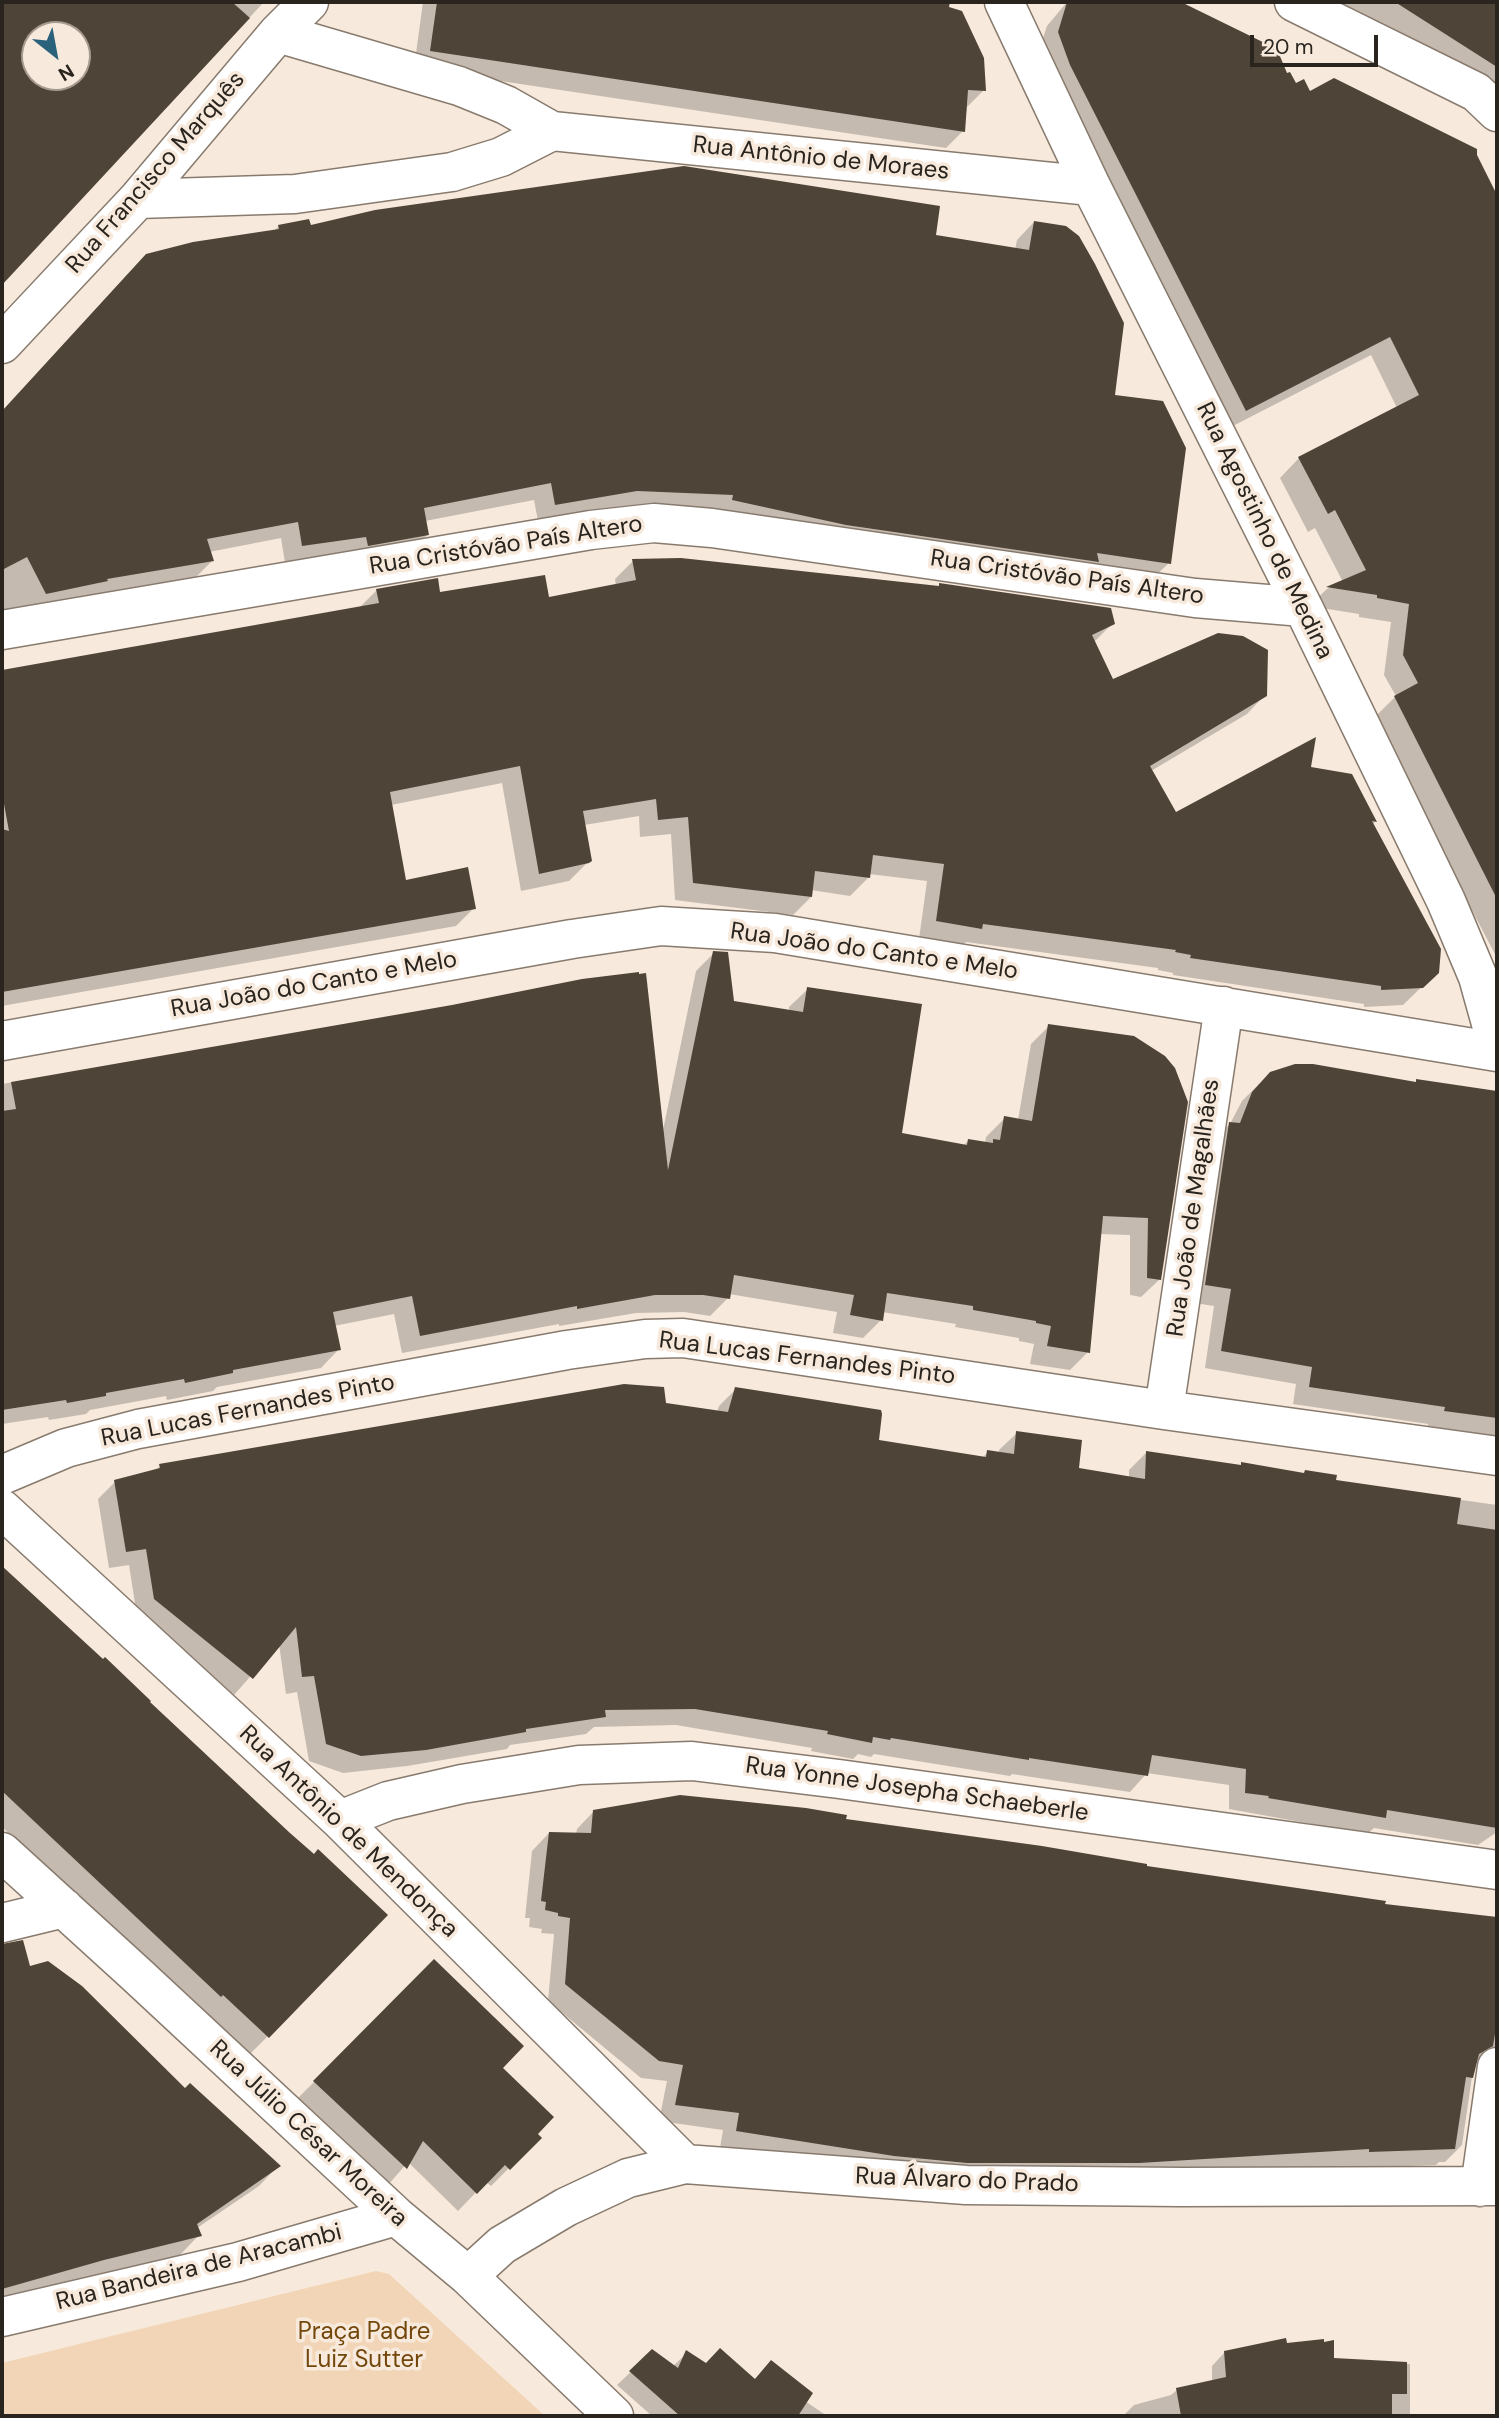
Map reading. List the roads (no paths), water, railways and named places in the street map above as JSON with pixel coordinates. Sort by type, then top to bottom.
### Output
[{"type":"street","name":"Rua Francisco Marquês","points":[[2,344],[138,199],[278,33],[309,2]]},
{"type":"street","points":[[1294,2],[1476,92],[1497,112]]},
{"type":"street","name":"Rua Agostinho de Medina","points":[[1015,9],[1091,186],[1303,607],[1446,901],[1478,977],[1497,1045]]},
{"type":"street","name":"Rua Antônio de Moraes","points":[[278,33],[458,86],[506,105],[552,131],[1091,186]]},
{"type":"street","points":[[138,199],[295,194],[452,172],[501,157],[552,131]]},
{"type":"street","name":"Rua Cristóvão País Altero","points":[[2,630],[591,530],[654,523],[712,527],[1195,597],[1303,607]]},
{"type":"street","name":"Rua João do Canto e Melo","points":[[2,1041],[572,939],[661,926],[775,933],[1497,1052]]},
{"type":"street","name":"Rua João de Magalhães","points":[[1164,1410],[1224,1006]]},
{"type":"street","name":"Rua Lucas Fernandes Pinto","points":[[2,1475],[66,1448],[138,1429],[567,1350],[645,1339],[683,1338],[1164,1410],[1497,1456]]},
{"type":"street","name":"Rua Antônio de Mendonça","points":[[2,1509],[340,1820],[685,2164]]},
{"type":"street","name":"Rua Yonne Josepha Schaeberle","points":[[340,1820],[388,1801],[488,1779],[579,1765],[692,1761],[1497,1870]]},
{"type":"street","name":"Rua Júlio César Moreira","points":[[2,1852],[396,2216],[468,2276],[614,2416]]},
{"type":"street","points":[[2,1923],[64,1908]]},
{"type":"street","points":[[1488,2186],[1497,2067]]},
{"type":"street","name":"Rua Álvaro do Prado","points":[[468,2276],[502,2245],[566,2207],[628,2178],[685,2164],[966,2185],[1488,2186]]},
{"type":"street","name":"Rua Bandeira de Aracambi","points":[[2,2317],[238,2262],[396,2216]]},
{"type":"park label","name":"Praça Padre Luiz Sutter","points":[[364,2347]]}]
